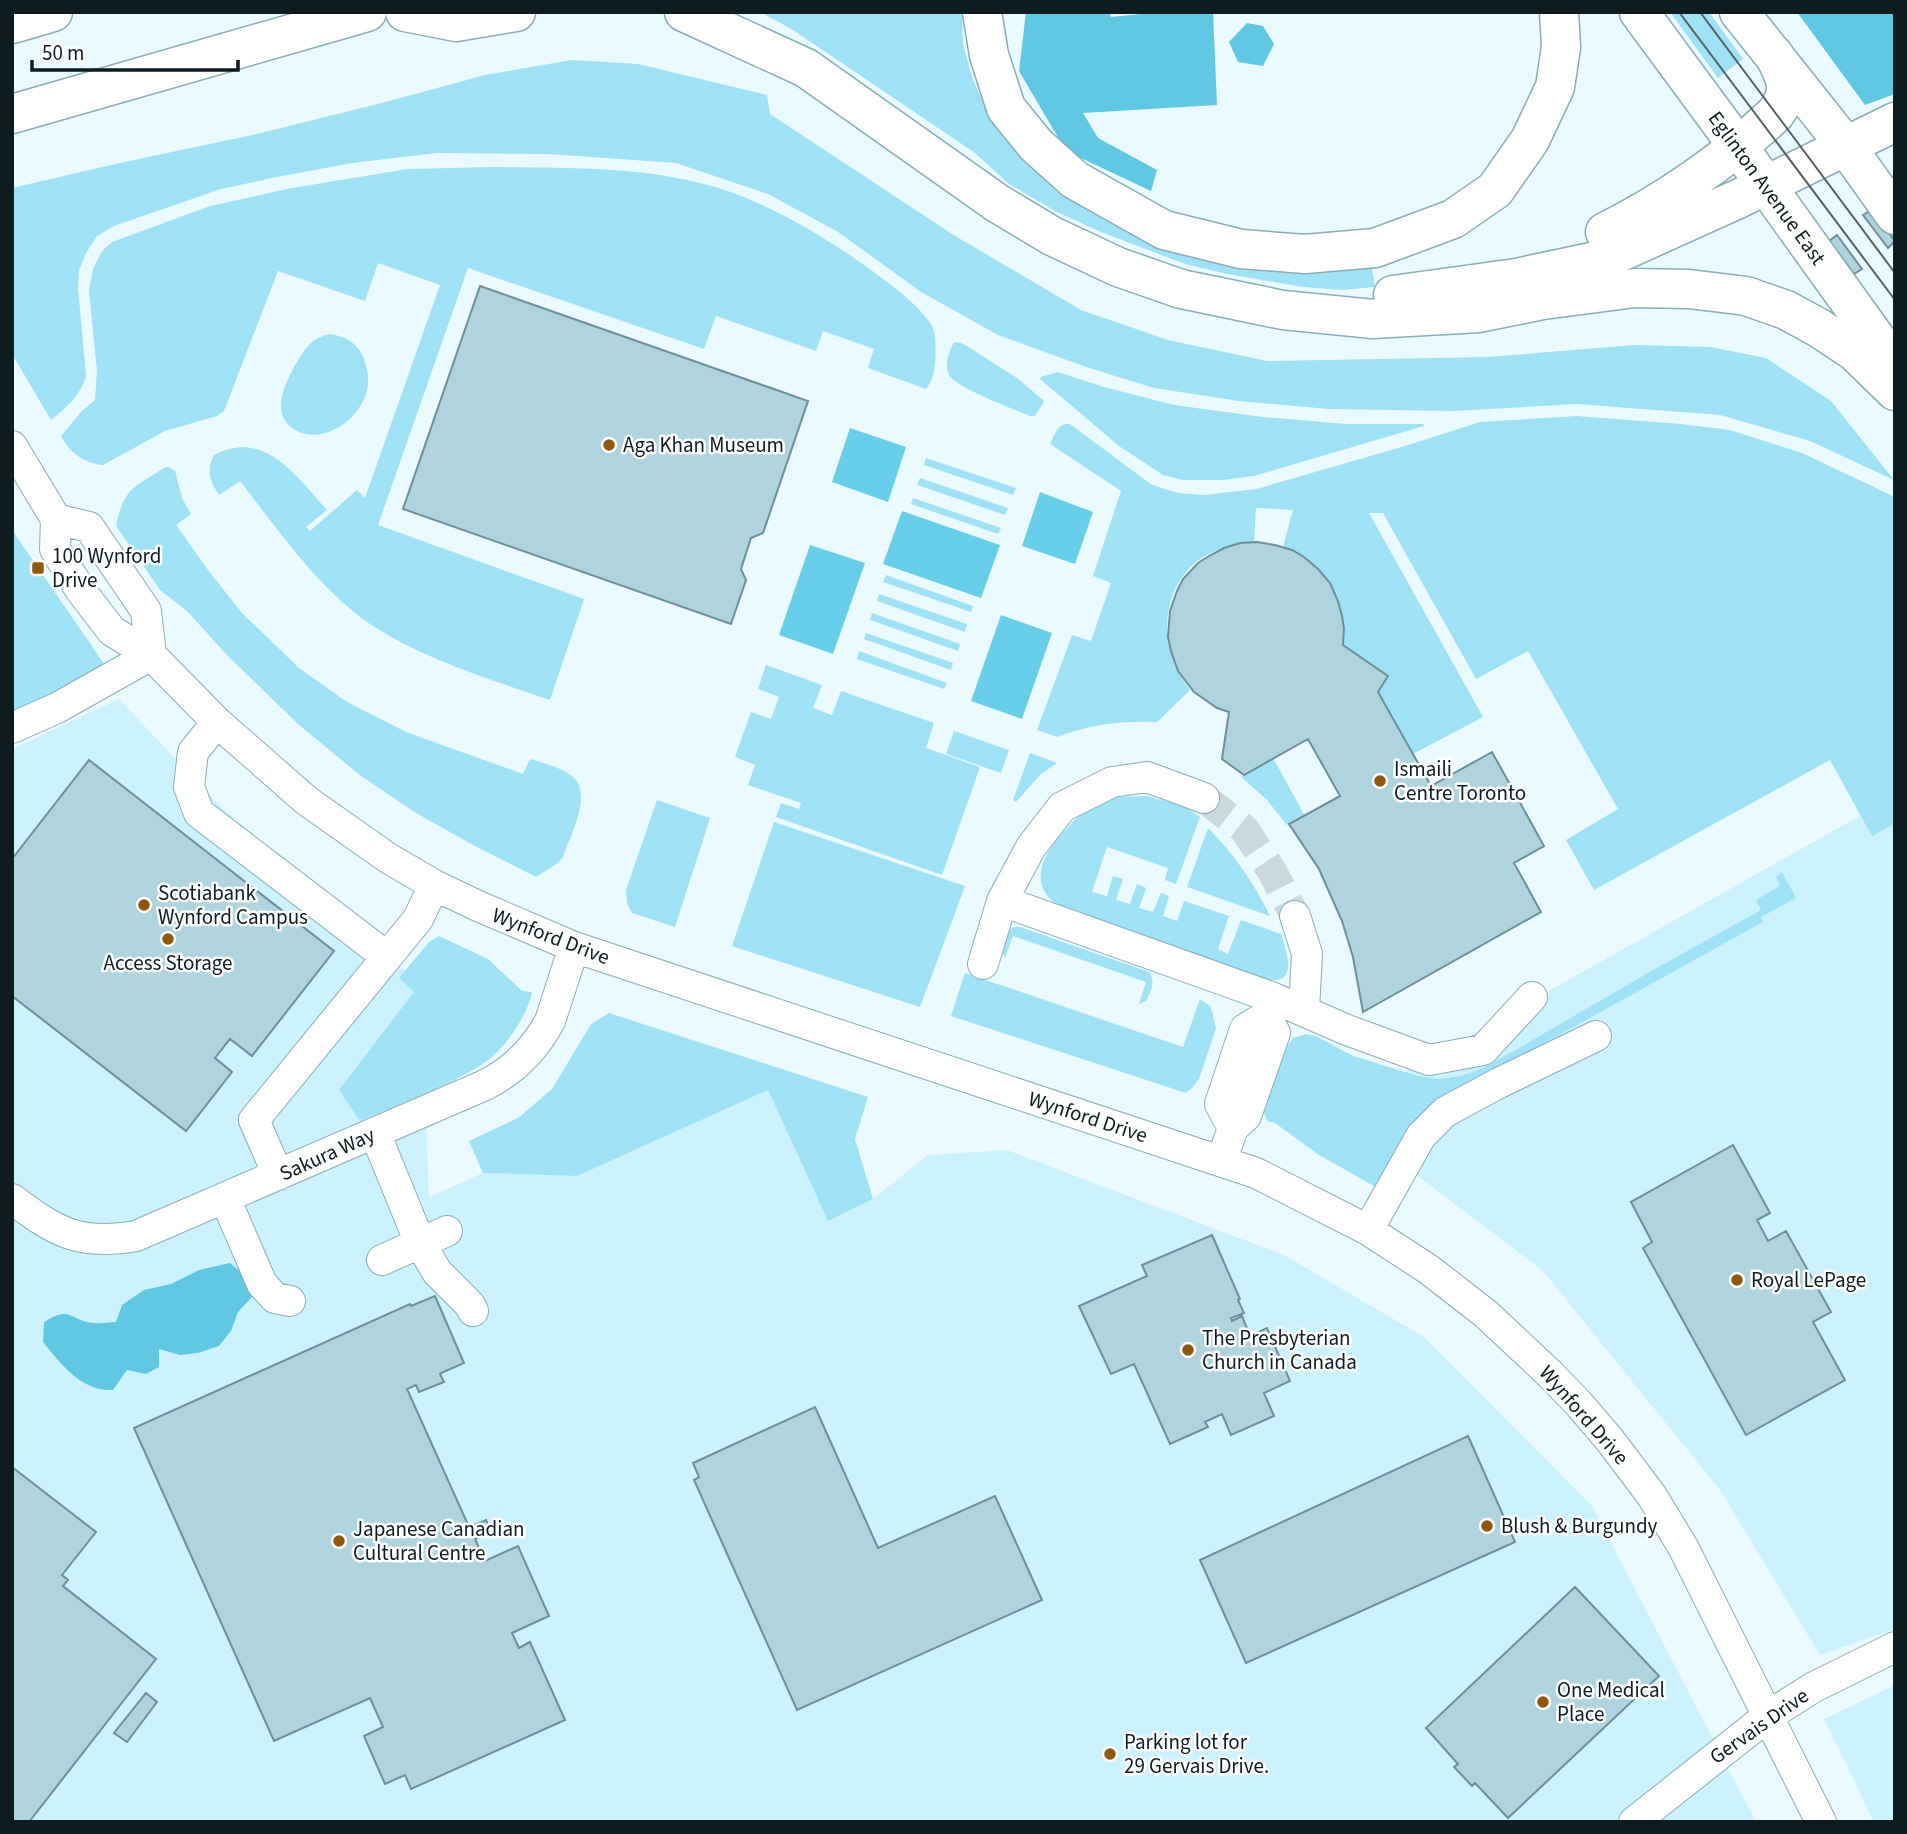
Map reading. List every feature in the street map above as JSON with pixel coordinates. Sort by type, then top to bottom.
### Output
[{"type":"main road","points":[[12,24],[53,12]]},
{"type":"main road","points":[[12,114],[367,12]]},
{"type":"main road","points":[[405,12],[456,22],[516,12]]},
{"type":"main road","points":[[684,12],[806,68],[997,204],[1052,236],[1118,267],[1181,289],[1283,310],[1373,319],[1479,313],[1543,300],[1635,288],[1700,290],[1746,296],[1787,310],[1819,328],[1855,352],[1895,391]]},
{"type":"main road","points":[[982,12],[989,55],[1006,108],[1036,145],[1075,180],[1164,230],[1241,249],[1305,254],[1375,248],[1453,219],[1495,190],[1530,140],[1555,88],[1561,47],[1559,12]]},
{"type":"main road","name":"Eglinton Avenue East","points":[[1639,12],[1895,365]]},
{"type":"main road","points":[[1739,12],[1845,145],[1895,215]]},
{"type":"main road","points":[[1516,278],[1645,212],[1763,125],[1783,104],[1787,91],[1786,77],[1774,55]]},
{"type":"main road","points":[[1283,310],[1516,278],[1605,258],[1895,122]]},
{"type":"street","name":"Wynford Drive","points":[[12,446],[56,519],[55,549],[81,591],[112,631],[151,655],[217,722],[307,801],[388,858],[434,885],[574,947],[1256,1174],[1368,1230],[1428,1269],[1486,1314],[1550,1374],[1609,1439],[1652,1496],[1683,1547],[1821,1822]]},
{"type":"street","points":[[12,727],[57,708],[151,655],[146,611],[89,527],[56,519]]},
{"type":"street","points":[[217,722],[193,752],[189,787],[199,813],[387,957]]},
{"type":"street","points":[[983,964],[1002,901],[1031,847],[1062,807],[1112,782],[1147,777],[1204,798]]},
{"type":"street","points":[[278,1175],[254,1121],[418,919],[434,885]]},
{"type":"street","points":[[1002,901],[1268,1007],[1304,1010],[1347,1030],[1429,1060],[1483,1050],[1532,997]]},
{"type":"street","points":[[1296,916],[1307,954],[1304,1010]]},
{"type":"street","name":"Sakura Way","points":[[12,1199],[38,1219],[63,1232],[85,1238],[113,1239],[147,1232],[491,1082],[521,1060],[541,1037],[550,1021],[574,947]]},
{"type":"street","points":[[1222,1161],[1233,1128],[1220,1104],[1245,1029],[1268,1007]]},
{"type":"street","points":[[1368,1230],[1421,1136],[1445,1112],[1596,1035]]},
{"type":"street","points":[[375,1133],[419,1243],[437,1272],[473,1311]]},
{"type":"street","points":[[225,1198],[262,1284],[275,1298],[290,1301]]},
{"type":"street","points":[[382,1260],[447,1231]]},
{"type":"street","name":"Gervais Drive","points":[[1634,1822],[1768,1716],[1814,1687],[1895,1647]]},
{"type":"shaded area","points":[[760,12],[962,12],[963,44],[972,77],[985,107],[1001,133],[1044,174],[1078,200],[1371,263],[1375,287],[1342,290],[1303,287],[1227,274],[1185,264],[1101,232],[1057,212],[1009,184],[975,153],[793,30]]},
{"type":"shaded area","points":[[1026,12],[1109,12],[1111,17],[1161,12],[1213,12],[1217,105],[1083,113],[1098,138],[1157,170],[1151,191],[1066,151],[1019,71]]},
{"type":"shaded area","points":[[1670,12],[1709,12],[1743,59],[1718,78]]},
{"type":"shaded area","points":[[1797,12],[1895,12],[1895,94],[1865,105]]},
{"type":"shaded area","points":[[1247,23],[1263,26],[1274,44],[1263,66],[1238,62],[1229,42]]},
{"type":"shaded area","points":[[572,60],[638,64],[767,95],[770,114],[952,234],[1081,310],[1168,340],[1267,361],[1489,357],[1635,345],[1710,347],[1766,358],[1831,401],[1894,480],[1810,441],[1720,415],[1577,404],[1454,411],[1329,409],[1239,401],[1154,388],[998,335],[921,292],[838,232],[768,194],[676,163],[549,154],[437,153],[352,163],[221,189],[114,226],[97,236],[79,270],[78,288],[86,376],[84,383],[77,395],[51,420],[12,354],[12,188],[257,134],[485,75]]},
{"type":"shaded area","points":[[493,167],[649,173],[700,183],[748,199],[819,235],[883,279],[923,314],[933,328],[935,338],[934,370],[926,389],[868,368],[874,349],[823,331],[816,351],[716,316],[704,349],[468,268],[378,525],[584,599],[550,700],[437,659],[373,626],[335,596],[318,578],[240,481],[219,495],[211,480],[210,465],[214,455],[232,448],[249,448],[264,452],[292,471],[327,510],[306,527],[310,531],[357,490],[365,498],[440,285],[378,263],[365,301],[278,271],[224,411],[217,416],[165,431],[103,465],[78,456],[61,436],[95,400],[97,371],[89,291],[93,269],[102,251],[112,242],[210,206],[292,188],[408,169]]},
{"type":"shaded area","points":[[330,334],[348,340],[361,353],[367,371],[367,390],[350,419],[330,432],[308,434],[297,431],[288,425],[283,417],[283,391],[304,351],[315,340]]},
{"type":"shaded area","points":[[954,342],[962,343],[1017,378],[1043,400],[1035,416],[986,398],[954,380],[949,375],[947,363]]},
{"type":"shaded area","points":[[1058,372],[1174,405],[1263,417],[1346,424],[1424,426],[1254,476],[1223,480],[1182,480],[1163,475],[1119,446],[1040,379]]},
{"type":"shaded area","points":[[1577,416],[1730,430],[1802,453],[1895,497],[1895,823],[1872,836],[1830,760],[1594,890],[1566,840],[1618,809],[1528,651],[1476,679],[1383,513],[1369,513],[1483,717],[1413,754],[1378,692],[1388,676],[1343,645],[1342,614],[1331,586],[1310,562],[1283,547],[1293,510],[1256,508],[1254,542],[1224,548],[1203,557],[1184,574],[1175,590],[1169,607],[1168,642],[1180,675],[1190,690],[1157,722],[1106,724],[1057,737],[1037,730],[1072,635],[1091,641],[1111,583],[1093,576],[1121,491],[1050,444],[1057,430],[1063,425],[1070,424],[1152,485],[1178,493],[1204,495],[1256,489],[1480,422]]},
{"type":"shaded area","points":[[850,428],[906,447],[888,502],[832,482]]},
{"type":"shaded area","points":[[926,458],[1016,488],[1013,495],[924,465]]},
{"type":"shaded area","points":[[165,467],[175,471],[182,498],[191,514],[176,525],[242,613],[299,668],[347,702],[406,732],[523,774],[531,759],[558,768],[573,777],[579,784],[581,794],[578,816],[563,857],[558,863],[536,877],[416,813],[361,776],[299,725],[226,654],[187,611],[160,590],[116,526],[127,496]]},
{"type":"shaded area","points":[[920,478],[1008,508],[1005,515],[917,485]]},
{"type":"shaded area","points":[[1040,492],[1093,512],[1075,564],[1022,546]]},
{"type":"shaded area","points":[[913,498],[1001,528],[998,534],[911,504]]},
{"type":"shaded area","points":[[902,511],[1000,545],[981,598],[883,564]]},
{"type":"shaded area","points":[[12,530],[107,668],[12,717]]},
{"type":"shaded area","points":[[810,545],[865,563],[833,654],[779,635]]},
{"type":"shaded area","points":[[886,575],[973,606],[971,612],[883,582]]},
{"type":"shaded area","points":[[879,594],[967,624],[965,632],[877,601]]},
{"type":"shaded area","points":[[872,613],[960,644],[958,651],[870,620]]},
{"type":"shaded area","points":[[1001,615],[1052,633],[1022,719],[971,701]]},
{"type":"shaded area","points":[[866,633],[953,663],[951,670],[864,639]]},
{"type":"shaded area","points":[[859,651],[947,683],[944,689],[857,659]]},
{"type":"shaded area","points":[[766,665],[822,685],[813,708],[832,715],[841,691],[934,723],[926,748],[980,767],[942,875],[776,817],[781,803],[799,809],[801,803],[748,785],[755,765],[735,757],[751,712],[771,719],[779,697],[758,689]]},
{"type":"shaded area","points":[[119,699],[219,805],[421,985],[429,1197],[483,1173],[577,1176],[768,1090],[828,1221],[873,1199],[928,1155],[1007,1150],[1284,1255],[1424,1337],[1592,1506],[1756,1822],[12,1822],[12,749]]},
{"type":"shaded area","points":[[954,731],[1009,750],[1001,773],[946,754]]},
{"type":"shaded area","points":[[1030,753],[1057,763],[1040,775],[1016,802],[1013,800]]},
{"type":"shaded area","points":[[1273,758],[1305,816],[1287,825],[1267,800],[1241,777]]},
{"type":"shaded area","points":[[1147,796],[1186,807],[1200,817],[1176,884],[1165,880],[1168,868],[1107,847],[1092,892],[1107,896],[1113,876],[1123,879],[1116,900],[1130,904],[1137,884],[1146,888],[1139,908],[1153,912],[1161,893],[1169,896],[1163,916],[1177,921],[1184,901],[1229,916],[1218,949],[1228,954],[1241,920],[1281,934],[1288,965],[1284,977],[1267,980],[1064,909],[1044,891],[1041,871],[1044,860],[1057,839],[1081,814],[1104,800]]},
{"type":"shaded area","points":[[1895,796],[1895,1629],[1820,1655],[1720,1490],[1543,1271],[1334,1112]]},
{"type":"shaded area","points":[[657,800],[710,818],[675,927],[632,913],[627,903],[626,890]]},
{"type":"shaded area","points":[[774,822],[965,886],[920,1007],[732,946]]},
{"type":"shaded area","points":[[1208,828],[1243,869],[1270,916],[1187,887]]},
{"type":"shaded area","points":[[1782,872],[1796,898],[1761,917],[1763,922],[1449,1096],[1381,1190],[1319,1155],[1275,1123],[1267,1121],[1265,1106],[1286,1048],[1293,1038],[1306,1034],[1316,1036],[1353,1056],[1418,1076],[1438,1079],[1481,1069],[1761,910],[1756,900],[1780,886],[1776,877]]},
{"type":"shaded area","points":[[1020,927],[1149,972],[1152,982],[1146,1001],[1139,1004],[1146,982],[1013,936],[1005,958],[1001,950],[1009,930]]},
{"type":"shaded area","points":[[439,936],[488,959],[522,991],[532,992],[526,1011],[507,1041],[484,1063],[440,1087],[360,1121],[339,1090],[414,992],[399,978],[429,942]]},
{"type":"shaded area","points":[[965,973],[1183,1047],[1200,999],[1211,1007],[1216,1028],[1199,1079],[1186,1093],[951,1016]]},
{"type":"shaded area","points":[[609,1013],[868,1097],[855,1139],[873,1199],[828,1221],[768,1090],[577,1176],[483,1173],[469,1141],[518,1118],[552,1089],[591,1024]]},
{"type":"shaded area","points":[[230,1263],[243,1274],[253,1296],[238,1312],[231,1331],[219,1346],[180,1355],[159,1349],[159,1367],[146,1374],[127,1370],[113,1390],[92,1386],[73,1375],[43,1342],[44,1322],[53,1317],[65,1314],[93,1323],[116,1322],[122,1305],[144,1290],[171,1284],[199,1270]]},
{"type":"shaded area","points":[[1895,1685],[1895,1822],[1874,1822],[1824,1719]]},
{"type":"building","points":[[1871,210],[1895,241],[1888,248],[1863,215]]},
{"type":"building","points":[[1837,235],[1862,269],[1854,274],[1829,241]]},
{"type":"building","name":"Aga Khan Museum","points":[[480,286],[808,401],[763,533],[751,538],[741,569],[746,580],[731,624],[403,509]]},
{"type":"building","name":"Ismaili Centre Toronto","points":[[1257,542],[1292,550],[1318,569],[1330,583],[1342,616],[1343,645],[1388,676],[1378,692],[1431,786],[1492,752],[1544,846],[1514,863],[1541,912],[1363,1012],[1353,957],[1342,921],[1319,869],[1289,824],[1340,796],[1308,739],[1244,775],[1222,759],[1229,712],[1217,708],[1194,692],[1178,671],[1171,651],[1168,637],[1170,611],[1183,579],[1198,563],[1224,548]]},
{"type":"building","name":"Scotiabank Wynford Campus","points":[[89,760],[334,951],[252,1056],[230,1039],[215,1058],[232,1072],[186,1131],[12,996],[12,859]]},
{"type":"building","name":"Royal LePage","points":[[1733,1145],[1770,1213],[1757,1220],[1768,1241],[1786,1231],[1831,1312],[1813,1322],[1845,1380],[1746,1435],[1643,1248],[1652,1242],[1631,1202]]},
{"type":"building","name":"The Presbyterian Church in Canada","points":[[1212,1235],[1244,1313],[1231,1318],[1232,1321],[1242,1316],[1250,1336],[1267,1328],[1290,1381],[1264,1393],[1274,1416],[1231,1435],[1222,1414],[1205,1422],[1208,1427],[1170,1444],[1134,1364],[1111,1374],[1079,1306],[1147,1276],[1142,1265]]},
{"type":"building","points":[[435,1296],[464,1363],[441,1373],[444,1382],[419,1392],[416,1385],[407,1389],[469,1527],[486,1520],[491,1532],[475,1539],[485,1561],[518,1546],[549,1616],[512,1633],[519,1648],[530,1642],[565,1720],[411,1789],[405,1775],[385,1784],[364,1736],[383,1727],[370,1698],[274,1741],[134,1428],[410,1304],[411,1306]]},
{"type":"building","points":[[815,1407],[878,1548],[995,1496],[1042,1600],[797,1710],[694,1480],[699,1477],[693,1463]]},
{"type":"building","points":[[1468,1436],[1515,1542],[1246,1663],[1200,1560]]},
{"type":"building","points":[[12,1467],[96,1532],[62,1575],[68,1580],[63,1586],[156,1659],[29,1822],[12,1822]]},
{"type":"building","name":"One Medical Place","points":[[1575,1587],[1659,1676],[1508,1818],[1475,1783],[1472,1786],[1454,1767],[1458,1764],[1426,1728]]},
{"type":"building","points":[[146,1693],[157,1702],[127,1742],[114,1733]]},
{"type":"tunnel","points":[[1204,798],[1244,829],[1272,871],[1295,916]]},
{"type":"tram line","points":[[1679,12],[1895,300]]},
{"type":"tram line","points":[[1700,12],[1895,273]]},
{"type":"place","name":"Aga Khan Museum","points":[[609,445]]},
{"type":"place","name":"100 Wynford Drive","points":[[38,568]]},
{"type":"place","name":"Ismaili Centre Toronto","points":[[1380,781]]},
{"type":"place","name":"Scotiabank Wynford Campus","points":[[144,905]]},
{"type":"place","name":"Access Storage","points":[[168,939]]},
{"type":"place","name":"Royal LePage","points":[[1737,1280]]},
{"type":"place","name":"The Presbyterian Church in Canada","points":[[1188,1350]]},
{"type":"place","name":"Blush & Burgundy","points":[[1487,1526]]},
{"type":"place","name":"Japanese Canadian Cultural Centre","points":[[339,1541]]},
{"type":"place","name":"One Medical Place","points":[[1543,1702]]},
{"type":"place","name":"Parking lot for 29 Gervais Drive.","points":[[1110,1754]]}]
